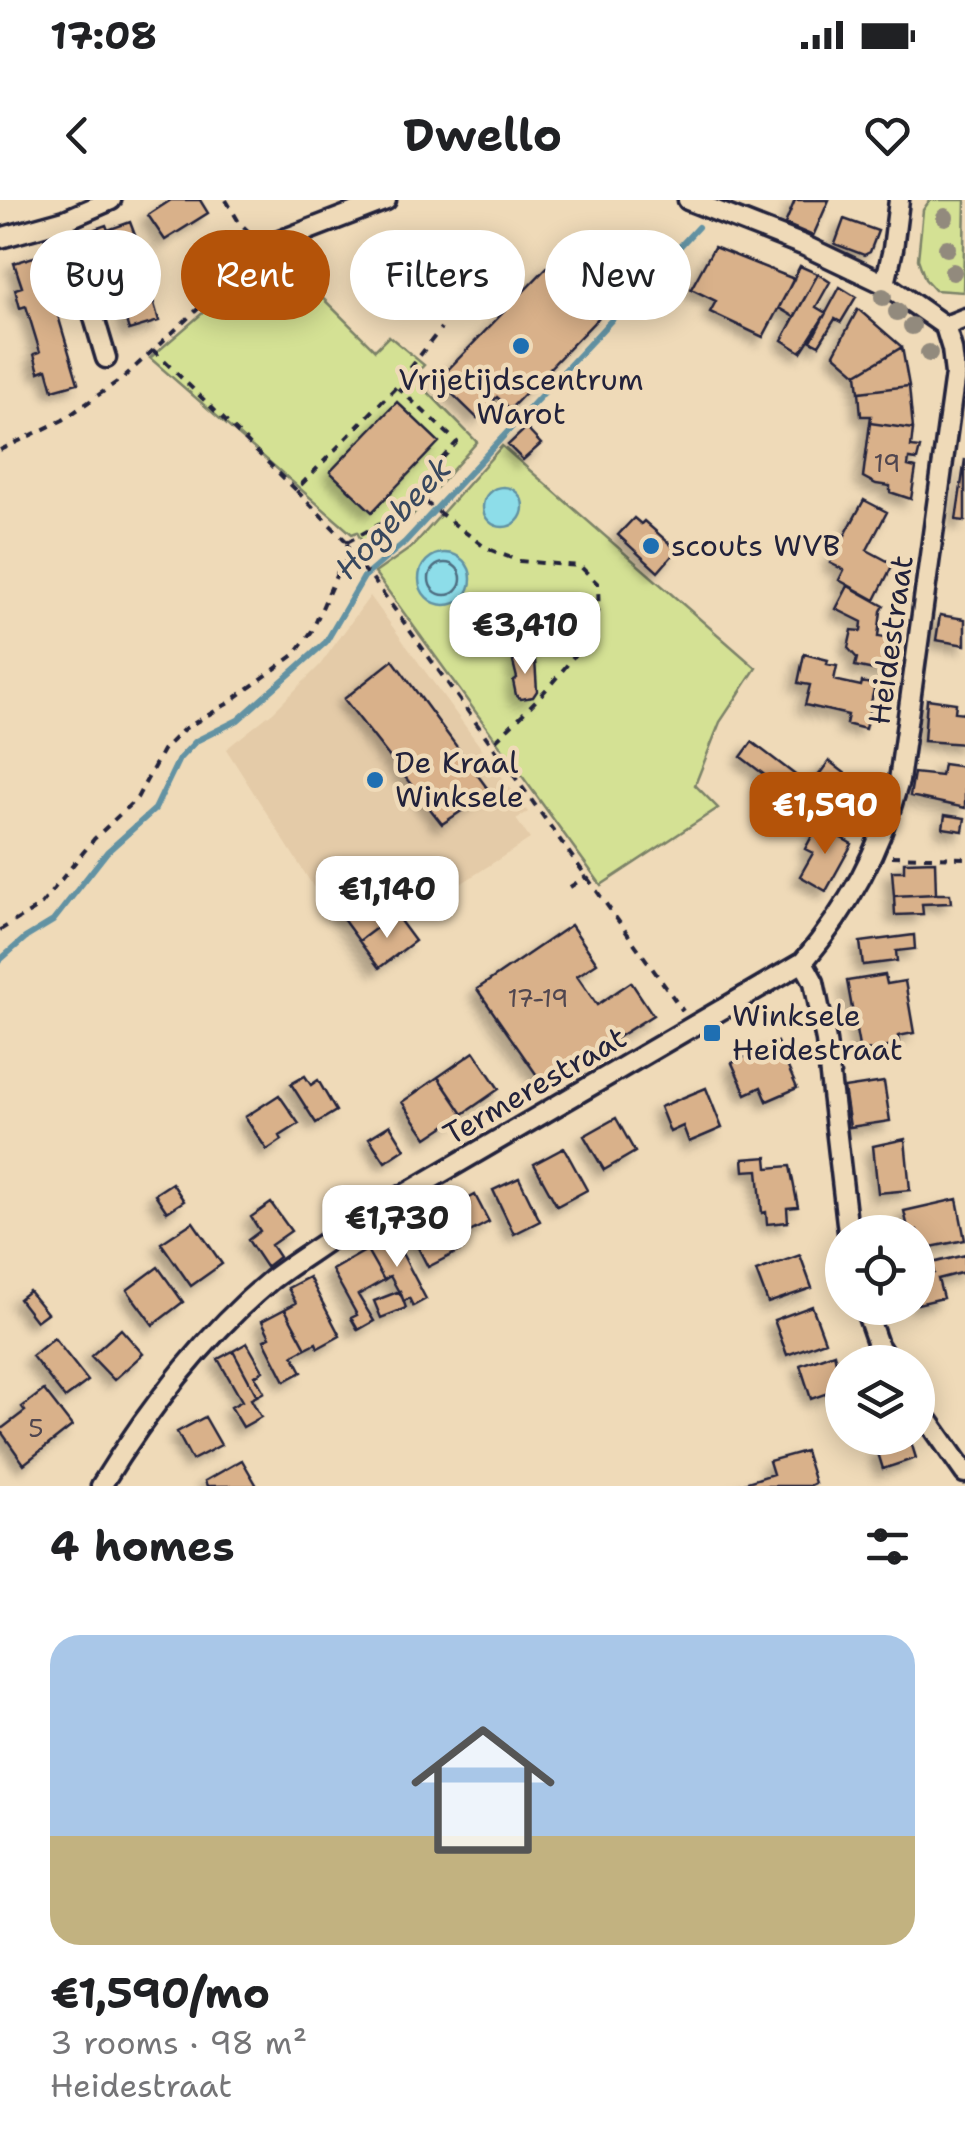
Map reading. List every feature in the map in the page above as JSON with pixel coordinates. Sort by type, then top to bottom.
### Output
[{"type":"street","points":[[0,238],[64,220],[110,200]]},
{"type":"street","points":[[310,230],[386,200]]},
{"type":"street","points":[[688,200],[803,244],[885,284],[944,326],[965,318]]},
{"type":"street","points":[[885,284],[899,200]]},
{"type":"street","points":[[64,220],[106,358]]},
{"type":"street","name":"Heidestraat","points":[[803,962],[848,904],[889,818],[899,781],[953,390],[952,348],[944,326]]},
{"type":"street","points":[[803,962],[814,982],[826,1040],[846,1215]]},
{"type":"street","name":"Termerestraat","points":[[101,1486],[136,1430],[174,1382],[274,1278],[340,1232],[803,962]]},
{"type":"street","points":[[935,1431],[965,1474]]},
{"type":"path","points":[[226,200],[246,230]]},
{"type":"path","points":[[0,450],[63,420],[124,377],[186,320]]},
{"type":"path","points":[[296,490],[396,387],[441,328]]},
{"type":"path","points":[[153,350],[347,542],[349,556],[372,578],[693,1026]]},
{"type":"path","points":[[347,542],[386,521],[457,442],[396,387]]},
{"type":"path","points":[[412,492],[486,548],[518,561],[580,566],[598,584],[598,610],[583,643],[542,698],[492,744]]},
{"type":"path","points":[[0,930],[40,906],[94,840],[137,798],[163,750],[184,728],[228,704],[294,655],[312,631],[339,569],[349,556]]},
{"type":"path","points":[[872,855],[965,858]]},
{"type":"path","points":[[570,887],[588,875]]},
{"type":"shaded area","name":"De Kraal Winksele","points":[[370,596],[528,812],[516,819],[530,839],[436,900],[407,862],[330,913],[226,749],[273,712],[320,665]]},
{"type":"green space","points":[[930,200],[965,200],[963,292],[935,290],[925,279],[918,259],[923,210]]},
{"type":"green space","points":[[330,305],[375,350],[389,336],[424,365],[413,377],[477,442],[410,518],[357,558],[355,549],[363,544],[357,532],[352,534],[150,358],[194,320],[330,320]]},
{"type":"green space","points":[[502,446],[756,668],[720,722],[695,785],[718,808],[601,885],[375,573],[412,547]]},
{"type":"water","points":[[503,487],[517,493],[523,507],[517,521],[503,527],[489,521],[483,507],[489,493]]},
{"type":"water","points":[[445,553],[464,560],[471,579],[464,598],[445,605],[426,598],[419,579],[426,560]]},
{"type":"building","points":[[171,200],[200,200],[208,213],[165,240],[148,215]]},
{"type":"building","points":[[795,200],[829,200],[813,236],[785,224]]},
{"type":"building","points":[[844,219],[878,231],[870,252],[864,255],[835,244]]},
{"type":"building","points":[[130,222],[133,230],[108,230]]},
{"type":"building","points":[[714,247],[794,279],[763,337],[710,312],[716,301],[691,289]]},
{"type":"building","points":[[30,258],[30,319],[26,306],[20,308],[15,289],[22,287],[14,263]]},
{"type":"building","points":[[800,266],[818,274],[794,317],[779,308]]},
{"type":"building","name":"Vrijetijdscentrum Warot","points":[[545,269],[545,320],[596,320],[510,409],[497,397],[477,418],[438,380],[496,320],[525,320],[525,290]]},
{"type":"building","points":[[818,274],[830,282],[816,307],[826,313],[801,352],[782,340]]},
{"type":"building","points":[[840,287],[856,297],[841,322],[835,319],[819,345],[811,341]]},
{"type":"building","points":[[858,309],[902,347],[857,374],[834,354]]},
{"type":"building","points":[[30,320],[59,320],[78,383],[53,390],[47,369],[39,372],[34,354],[40,352]]},
{"type":"building","points":[[126,320],[159,320],[159,321],[129,330]]},
{"type":"building","points":[[902,347],[909,386],[859,392],[857,374]]},
{"type":"building","points":[[909,386],[913,429],[870,423],[871,416],[861,416],[859,392]]},
{"type":"building","points":[[397,402],[439,442],[372,512],[330,472]]},
{"type":"building","points":[[870,423],[913,429],[911,447],[920,448],[917,460],[909,459],[908,466],[916,468],[911,499],[890,492],[890,486],[863,477]]},
{"type":"building","points":[[526,428],[541,444],[523,460],[508,445]]},
{"type":"building","points":[[965,459],[965,521],[956,520]]},
{"type":"building","points":[[864,500],[887,512],[867,550],[893,564],[875,600],[839,580],[844,570],[830,563]]},
{"type":"building","name":"scouts WVB","points":[[634,518],[641,524],[644,521],[677,550],[658,572],[618,535]]},
{"type":"building","points":[[848,586],[884,606],[878,637],[892,639],[888,673],[855,666],[857,658],[848,648],[852,630],[861,631],[862,622],[836,609]]},
{"type":"building","points":[[940,615],[965,619],[965,645],[936,640]]},
{"type":"building","points":[[530,654],[535,660],[537,691],[533,697],[521,699],[516,695],[513,662],[517,656]]},
{"type":"building","points":[[804,654],[837,666],[834,680],[875,685],[865,729],[846,724],[848,715],[805,705],[810,685],[798,683]]},
{"type":"building","name":"De Kraal Winksele","points":[[393,660],[490,792],[442,824],[344,699]]},
{"type":"building","points":[[927,699],[956,703],[955,712],[965,713],[965,744],[924,741]]},
{"type":"building","points":[[752,742],[798,777],[787,792],[741,757]]},
{"type":"building","points":[[829,761],[872,794],[860,809],[818,776]]},
{"type":"building","points":[[943,764],[965,767],[965,808],[910,796],[914,773],[941,776]]},
{"type":"building","points":[[836,790],[860,809],[841,834],[817,816]]},
{"type":"building","points":[[945,815],[965,818],[963,831],[943,828]]},
{"type":"building","points":[[818,825],[852,844],[826,891],[800,876],[813,853],[805,849]]},
{"type":"building","points":[[935,861],[936,894],[894,896],[892,871],[904,871],[904,862]]},
{"type":"building","points":[[374,884],[395,914],[359,941],[337,911]]},
{"type":"building","points":[[950,894],[951,903],[922,904],[923,914],[895,915],[894,896]]},
{"type":"building","points":[[395,914],[415,941],[379,968],[359,941]]},
{"type":"building","points":[[571,925],[597,963],[577,976],[597,1005],[631,982],[653,1015],[543,1084],[477,989]]},
{"type":"building","points":[[914,935],[915,949],[896,951],[897,961],[863,965],[860,942]]},
{"type":"building","points":[[885,975],[887,984],[905,981],[914,1033],[898,1036],[899,1045],[860,1052],[847,981]]},
{"type":"building","points":[[777,1042],[797,1088],[767,1101],[761,1087],[746,1094],[732,1063]]},
{"type":"building","points":[[474,1052],[499,1089],[463,1114],[438,1077]]},
{"type":"building","points":[[305,1076],[311,1085],[318,1080],[336,1111],[316,1123],[291,1084]]},
{"type":"building","points":[[438,1077],[463,1114],[427,1138],[402,1102]]},
{"type":"building","points":[[884,1082],[890,1121],[850,1127],[844,1088]]},
{"type":"building","points":[[706,1088],[722,1128],[689,1142],[683,1126],[670,1132],[660,1107]]},
{"type":"building","points":[[279,1095],[299,1124],[267,1150],[245,1117]]},
{"type":"building","points":[[616,1118],[635,1152],[604,1170],[584,1136]]},
{"type":"building","points":[[390,1125],[405,1149],[385,1162],[369,1138]]},
{"type":"building","points":[[905,1139],[910,1190],[878,1193],[873,1146]]},
{"type":"building","points":[[564,1148],[587,1190],[557,1206],[534,1164]]},
{"type":"building","points":[[767,1157],[768,1168],[790,1166],[798,1207],[787,1208],[788,1222],[767,1224],[766,1212],[762,1213],[758,1170],[744,1171],[743,1159]]},
{"type":"building","points":[[519,1178],[540,1221],[514,1234],[493,1190]]},
{"type":"building","points":[[172,1183],[184,1201],[167,1212],[155,1194]]},
{"type":"building","points":[[475,1195],[489,1222],[458,1238],[442,1207],[462,1196],[464,1201]]},
{"type":"building","points":[[957,1199],[965,1240],[935,1246],[935,1215],[905,1215],[904,1211]]},
{"type":"building","points":[[271,1203],[291,1231],[271,1245],[279,1257],[266,1267],[248,1240],[260,1231],[251,1217]]},
{"type":"building","points":[[449,1219],[463,1249],[428,1267],[413,1238]]},
{"type":"building","points":[[193,1222],[222,1264],[191,1286],[161,1243]]},
{"type":"building","points":[[393,1236],[426,1299],[413,1306],[409,1298],[404,1301],[390,1276],[384,1280],[367,1250]]},
{"type":"building","points":[[367,1250],[384,1280],[358,1295],[374,1321],[358,1330],[351,1318],[357,1315],[332,1270]]},
{"type":"building","points":[[800,1255],[812,1288],[768,1303],[756,1271]]},
{"type":"building","points":[[965,1255],[965,1272],[938,1279],[943,1298],[935,1300],[935,1262]]},
{"type":"building","points":[[158,1267],[183,1302],[153,1325],[127,1290]]},
{"type":"building","points":[[309,1277],[340,1336],[318,1348],[316,1343],[306,1348],[285,1309],[296,1303],[288,1288]]},
{"type":"building","points":[[29,1291],[47,1313],[36,1321],[19,1299]]},
{"type":"building","points":[[400,1291],[406,1308],[381,1318],[374,1301]]},
{"type":"building","points":[[812,1306],[825,1341],[787,1355],[774,1320]]},
{"type":"building","points":[[285,1309],[306,1348],[293,1355],[302,1372],[285,1381],[264,1340],[270,1337],[262,1321]]},
{"type":"building","points":[[121,1329],[143,1354],[114,1380],[91,1356]]},
{"type":"building","points":[[54,1338],[88,1381],[65,1398],[32,1356]]},
{"type":"building","points":[[247,1343],[263,1371],[255,1376],[264,1392],[257,1396],[233,1351]]},
{"type":"building","points":[[233,1351],[257,1396],[251,1399],[261,1417],[243,1427],[231,1407],[242,1401],[218,1359]]},
{"type":"building","points":[[825,1356],[825,1394],[811,1399],[800,1365]]},
{"type":"building","points":[[44,1390],[72,1426],[24,1464],[0,1430]]},
{"type":"building","points":[[205,1417],[221,1445],[192,1460],[177,1432]]},
{"type":"building","points":[[805,1451],[815,1483],[809,1486],[735,1486],[773,1474],[769,1461]]},
{"type":"building","points":[[879,1455],[915,1455],[916,1458],[883,1469]]},
{"type":"building","points":[[242,1460],[257,1486],[207,1486],[205,1481]]},
{"type":"waterway","name":"Hogebeek","points":[[0,960],[53,921],[107,852],[155,809],[179,759],[196,741],[238,720],[326,642],[364,577],[405,542],[698,227]]},
{"type":"place","name":"Vrijetijdscentrum Warot","points":[[521,346]]},
{"type":"place","name":"scouts WVB","points":[[651,546]]},
{"type":"place","name":"De Kraal Winksele","points":[[375,780]]},
{"type":"place","name":"Winksele Heidestraat","points":[[712,1033]]}]
